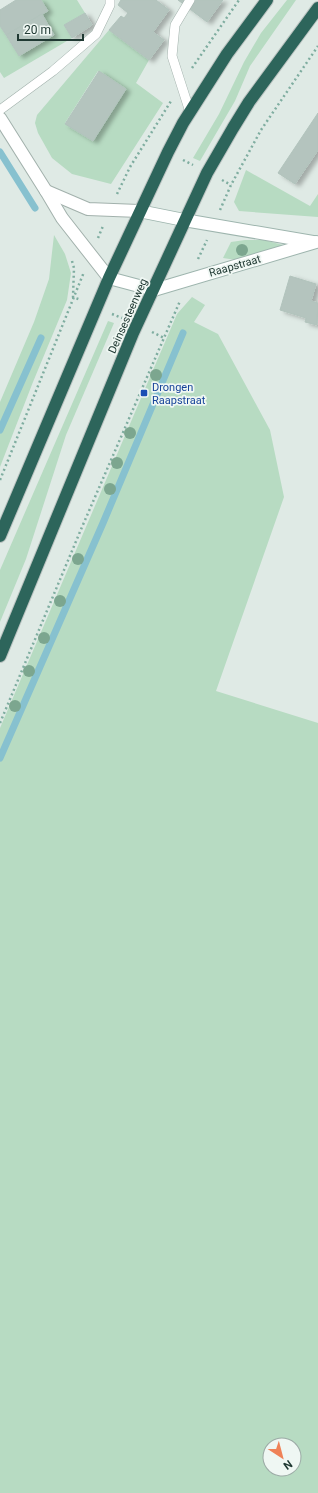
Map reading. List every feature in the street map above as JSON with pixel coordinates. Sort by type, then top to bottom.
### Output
[{"type":"highway","points":[[0,536],[109,278],[139,211],[168,152],[190,112],[227,54],[267,0]]},
{"type":"highway","name":"Deinsesteenweg","points":[[0,656],[137,325],[154,290],[184,220],[207,173],[249,102],[318,8]]},
{"type":"street","points":[[0,118],[62,218],[109,278],[154,290]]},
{"type":"street","name":"Raapstraat","points":[[46,191],[88,209],[139,211],[317,242]]},
{"type":"street","name":"Raapstraat","points":[[154,290],[317,242]]},
{"type":"lane","points":[[0,110],[53,71],[96,34],[110,5],[110,0]]},
{"type":"lane","points":[[190,0],[175,25],[172,56],[190,112]]},
{"type":"path","points":[[0,480],[73,297],[130,167],[181,84],[217,30],[240,0]]},
{"type":"path","points":[[0,723],[82,527],[231,185],[261,130],[318,46]]},
{"type":"path","points":[[146,141],[231,185]]},
{"type":"path","points":[[73,297],[164,338]]},
{"type":"green space","points":[[41,0],[77,0],[85,13],[64,25],[72,38],[4,78],[0,72],[0,26],[19,56],[54,35],[42,14],[48,11]]},
{"type":"green space","points":[[287,0],[296,0],[250,66],[235,101],[200,161],[193,158],[219,114],[244,62],[261,33]]},
{"type":"green space","points":[[109,30],[149,60],[136,83],[163,103],[111,184],[72,174],[52,158],[38,133],[35,123],[37,115]],"holes":[[[98,71],[126,89],[93,141],[65,123]]]},
{"type":"green space","points":[[246,170],[310,206],[318,194],[318,217],[239,211],[234,202]]},
{"type":"green space","points":[[54,235],[65,254],[71,273],[67,300],[0,467],[0,402],[34,322],[49,279]]},
{"type":"green space","points":[[264,240],[283,245],[283,248],[236,260],[223,258],[231,242]]},
{"type":"green space","points":[[192,297],[205,305],[194,322],[218,334],[270,430],[284,497],[216,691],[318,723],[318,1493],[0,1493],[0,728],[177,314]]},
{"type":"green space","points":[[108,321],[114,323],[66,435],[26,559],[0,622],[0,570]]},
{"type":"building","points":[[16,0],[41,0],[48,11],[6,35],[0,26],[0,10]]},
{"type":"building","points":[[121,0],[156,0],[169,10],[153,32],[164,40],[149,60],[109,30],[121,16],[124,18],[128,13],[118,5]]},
{"type":"building","points":[[178,0],[223,0],[207,22]]},
{"type":"building","points":[[85,13],[92,25],[72,38],[64,25]]},
{"type":"building","points":[[42,14],[54,35],[19,56],[6,35]]},
{"type":"building","points":[[99,71],[126,89],[93,141],[65,124]]},
{"type":"building","points":[[318,113],[318,150],[295,184],[278,173]]},
{"type":"building","points":[[290,276],[316,284],[311,301],[318,303],[317,325],[305,322],[306,318],[280,310]]},
{"type":"waterway","points":[[0,152],[35,208]]},
{"type":"waterway","points":[[0,758],[103,523],[183,333]]},
{"type":"waterway","points":[[0,430],[41,338]]},
{"type":"place","name":"Drongen Raapstraat","points":[[144,393]]}]
